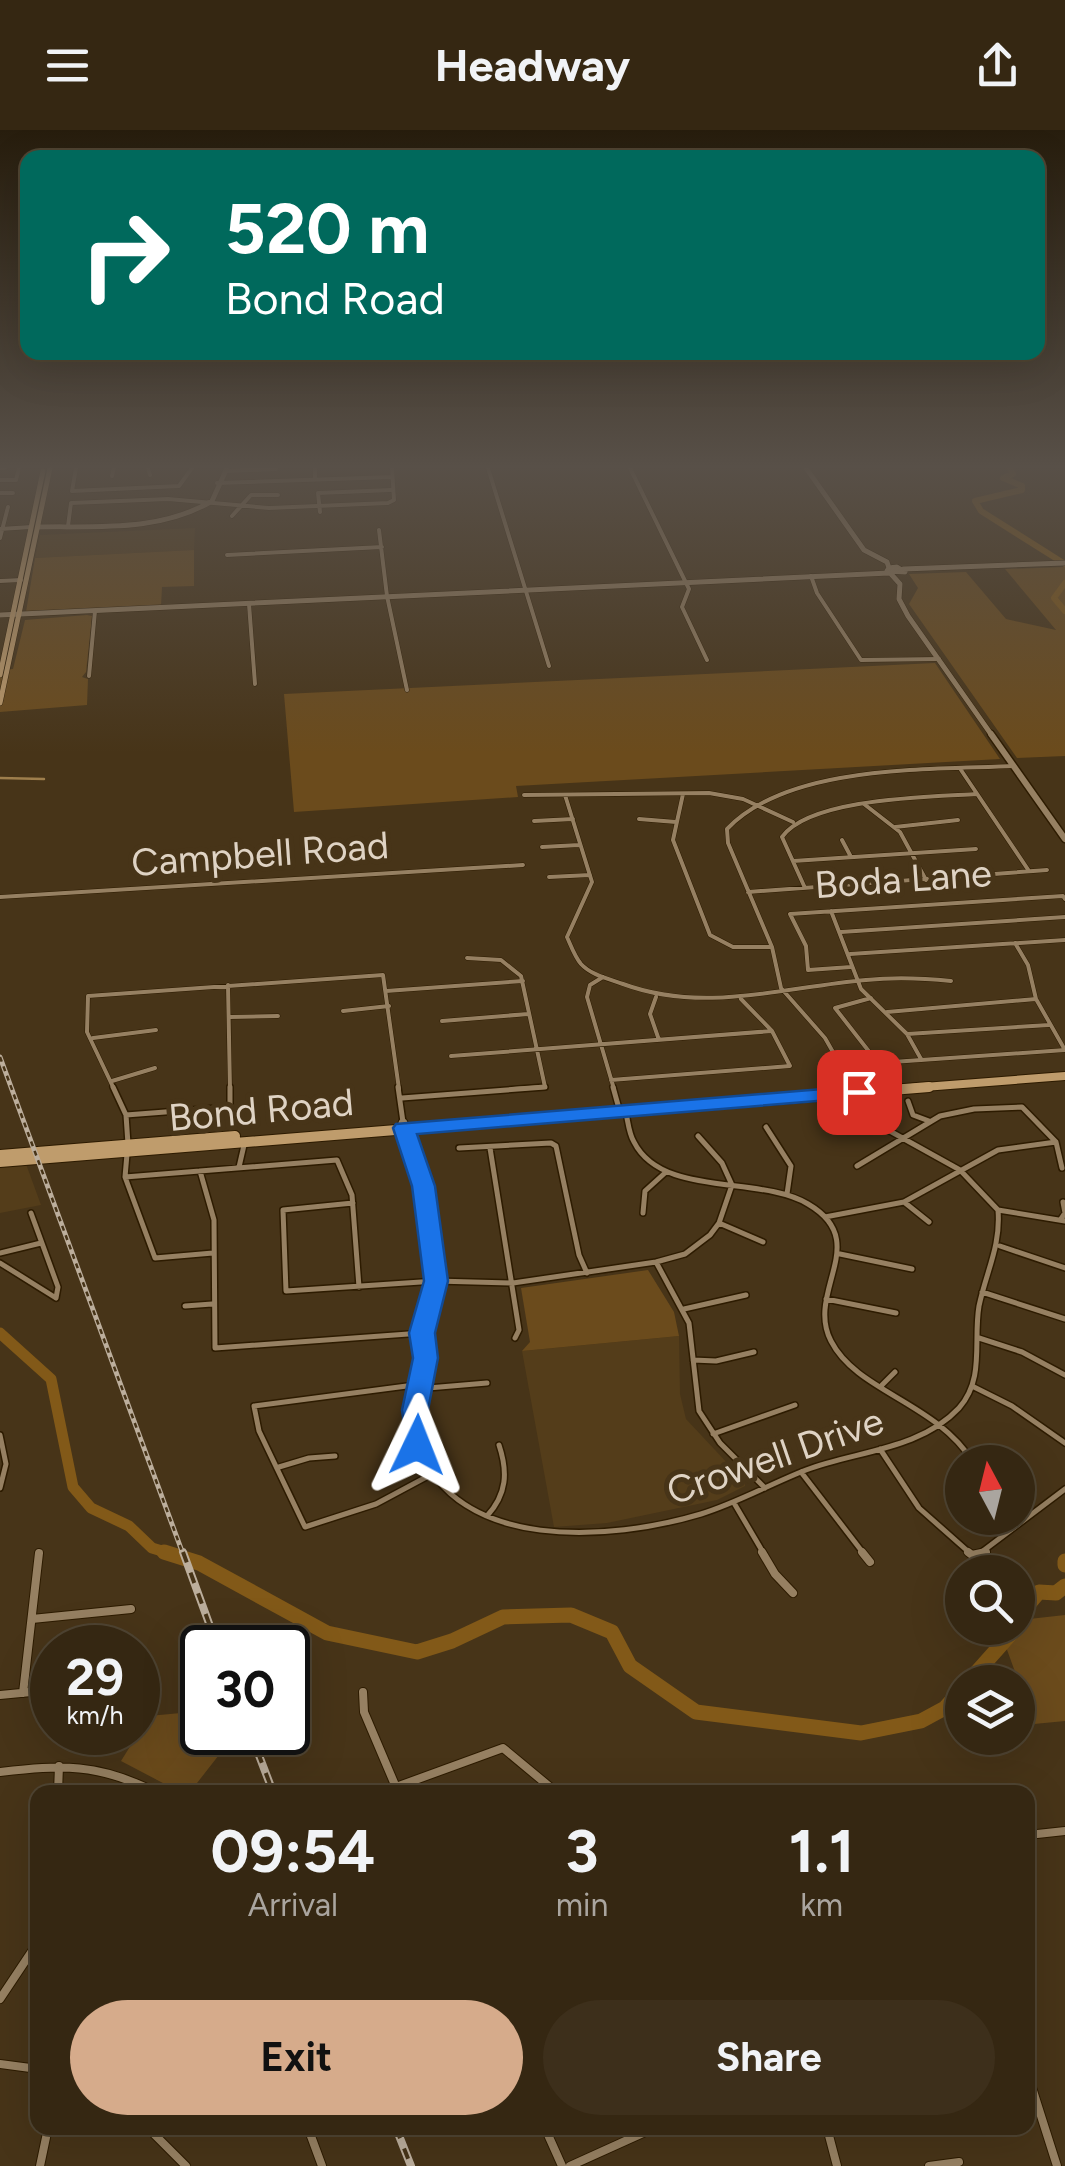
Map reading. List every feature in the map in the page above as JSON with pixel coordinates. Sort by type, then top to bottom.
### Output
[{"type":"main road","points":[[16,615],[25,563]]},
{"type":"main road","points":[[0,675],[28,563]]},
{"type":"main road","points":[[884,563],[900,584],[902,600],[939,659],[1065,839]]},
{"type":"main road","points":[[889,563],[903,571]]},
{"type":"main road","points":[[0,616],[1061,564]]},
{"type":"main road","points":[[902,600],[907,588],[901,577],[903,571]]},
{"type":"main road","points":[[0,703],[4,662]]},
{"type":"main road","name":"Bond Road","points":[[1,1156],[246,1141],[622,1107],[1065,1074]]},
{"type":"main road","name":"Bond Road","points":[[622,1107],[675,1100],[851,1090]]},
{"type":"main road","name":"Bond Road","points":[[1,1156],[63,1157],[194,1139],[404,1126]]},
{"type":"main road","name":"Crowell Drive","points":[[404,1126],[423,1186],[436,1281]]},
{"type":"main road","points":[[246,1141],[304,1130]]},
{"type":"street","points":[[384,563],[407,690]]},
{"type":"street","points":[[518,563],[549,666]]},
{"type":"street","points":[[675,563],[690,592],[682,609],[707,660]]},
{"type":"street","points":[[810,576],[861,660],[939,659]]},
{"type":"street","points":[[0,581],[20,580]]},
{"type":"street","points":[[249,604],[255,684]]},
{"type":"street","points":[[89,676],[95,611]]},
{"type":"street","points":[[1014,766],[853,777],[753,804],[738,812],[727,829],[728,843],[772,947],[784,994],[825,1038],[867,1116],[902,1142],[959,1169],[998,1210],[1063,1220],[1063,1202]]},
{"type":"street","points":[[961,770],[1030,873]]},
{"type":"street","points":[[683,794],[673,840],[710,935],[734,947],[772,947]]},
{"type":"street","points":[[524,795],[719,794],[793,822]]},
{"type":"street","points":[[805,888],[782,836],[793,822],[864,804],[977,794]]},
{"type":"street","points":[[565,795],[590,874],[591,894],[572,916],[567,937],[582,966],[603,977],[656,997],[708,1002],[927,976],[951,980]]},
{"type":"street","points":[[864,804],[895,827],[926,880]]},
{"type":"street","points":[[534,821],[572,819]]},
{"type":"street","points":[[639,819],[676,822]]},
{"type":"street","points":[[895,827],[958,820]]},
{"type":"street","points":[[842,840],[851,857]]},
{"type":"street","points":[[542,848],[581,845]]},
{"type":"street","points":[[792,861],[976,848]]},
{"type":"street","name":"Campbell Road","points":[[0,897],[523,865]]},
{"type":"street","points":[[748,892],[1047,870]]},
{"type":"street","points":[[549,877],[590,874]]},
{"type":"street","name":"Boda Lane","points":[[851,968],[808,970],[806,946],[790,914],[1064,897]]},
{"type":"street","points":[[831,912],[858,983],[907,1034],[922,1060]]},
{"type":"street","points":[[841,932],[1065,918]]},
{"type":"street","points":[[850,954],[1065,940]]},
{"type":"street","points":[[871,998],[835,1008],[878,1063],[1065,1050],[1036,999],[1028,965],[1015,943]]},
{"type":"street","points":[[402,1098],[545,1087],[518,971],[500,960],[466,958]]},
{"type":"street","points":[[213,1253],[155,1258],[125,1177],[126,1115],[86,1025],[88,996],[383,974],[404,1126]]},
{"type":"street","points":[[603,977],[590,985],[587,997],[634,1148],[666,1172],[689,1180],[787,1194],[824,1217],[838,1237],[840,1254],[824,1318],[834,1348],[852,1366],[942,1424],[961,1445]]},
{"type":"street","points":[[386,991],[523,981]]},
{"type":"street","points":[[126,1115],[230,1107],[228,985]]},
{"type":"street","points":[[656,997],[650,1014],[659,1040]]},
{"type":"street","points":[[612,1080],[790,1066],[772,1031],[740,999]]},
{"type":"street","points":[[887,1012],[1036,999]]},
{"type":"street","points":[[343,1011],[388,1006]]},
{"type":"street","points":[[442,1020],[528,1014]]},
{"type":"street","points":[[230,1017],[278,1016]]},
{"type":"street","points":[[907,1034],[1051,1024]]},
{"type":"street","points":[[92,1038],[156,1030]]},
{"type":"street","points":[[452,1056],[772,1031]]},
{"type":"street","points":[[836,1058],[867,1116]]},
{"type":"street","points":[[112,1081],[154,1068]]},
{"type":"street","points":[[908,1102],[913,1115],[929,1121]]},
{"type":"street","points":[[857,1166],[888,1153],[929,1121],[959,1112],[1022,1107],[1056,1142],[1062,1168]]},
{"type":"street","points":[[830,1126],[867,1116]]},
{"type":"street","points":[[766,1127],[792,1164],[794,1176],[787,1194]]},
{"type":"street","points":[[353,1202],[283,1210],[286,1291],[436,1281],[513,1283],[656,1262],[684,1254],[703,1242],[719,1223],[732,1184],[722,1163],[698,1136]]},
{"type":"street","points":[[239,1167],[246,1141]]},
{"type":"street","points":[[459,1148],[551,1142],[556,1146],[578,1254],[587,1274]]},
{"type":"street","points":[[824,1217],[904,1202],[1004,1148],[1056,1142]]},
{"type":"street","points":[[490,1148],[520,1330],[515,1338]]},
{"type":"street","points":[[125,1177],[337,1160],[341,1162],[353,1202],[359,1287]]},
{"type":"street","points":[[200,1170],[214,1220],[212,1344],[220,1350],[422,1333]]},
{"type":"street","points":[[643,1213],[644,1191],[666,1172]]},
{"type":"street","points":[[904,1202],[929,1222]]},
{"type":"street","points":[[998,1210],[1000,1246],[982,1292],[973,1386],[1065,1442]]},
{"type":"street","points":[[0,1262],[56,1298],[58,1288],[32,1213]]},
{"type":"street","points":[[719,1223],[763,1242]]},
{"type":"street","points":[[0,1254],[41,1242]]},
{"type":"street","points":[[1000,1246],[1065,1268]]},
{"type":"street","points":[[840,1254],[912,1269]]},
{"type":"street","points":[[656,1262],[684,1309],[691,1332],[694,1396],[713,1434],[765,1488]]},
{"type":"street","name":"Crowell Drive","points":[[436,1281],[422,1333],[426,1358],[415,1410],[415,1433],[432,1474],[450,1494],[487,1516],[535,1530],[576,1532],[678,1520],[734,1503],[801,1472],[914,1438],[942,1424],[973,1386]]},
{"type":"street","points":[[982,1292],[1065,1319]]},
{"type":"street","points":[[684,1309],[746,1294]]},
{"type":"street","points":[[826,1299],[896,1313]]},
{"type":"street","points":[[185,1306],[213,1304]]},
{"type":"street","points":[[979,1338],[1022,1352],[1065,1375]]},
{"type":"street","points":[[692,1360],[716,1362],[754,1352]]},
{"type":"street","points":[[882,1384],[895,1372]]},
{"type":"street","points":[[432,1474],[376,1504],[305,1527],[259,1430],[254,1406],[422,1384],[428,1388],[487,1382]]},
{"type":"street","points":[[713,1434],[795,1406]]},
{"type":"street","points":[[0,1435],[6,1464],[0,1488]]},
{"type":"street","points":[[487,1516],[506,1488],[499,1445]]},
{"type":"street","points":[[880,1449],[897,1482],[918,1510],[972,1555],[983,1554],[1065,1490]]},
{"type":"street","points":[[279,1467],[309,1458],[335,1456]]},
{"type":"street","points":[[801,1472],[870,1562]]},
{"type":"street","points":[[734,1503],[775,1574],[794,1593]]},
{"type":"street","points":[[23,1693],[40,1553]]},
{"type":"street","points":[[32,1620],[131,1609]]},
{"type":"street","points":[[0,1695],[30,1692]]},
{"type":"street","points":[[364,1692],[364,1712],[395,1785]]},
{"type":"street","points":[[410,1785],[503,1748],[548,1785]]},
{"type":"street","points":[[0,1772],[60,1766],[106,1768],[141,1785]]},
{"type":"street","points":[[59,1785],[60,1766]]},
{"type":"street","points":[[1035,1834],[1065,1831]]},
{"type":"street","points":[[0,1999],[30,1954]]},
{"type":"street","points":[[0,1977],[11,1984]]},
{"type":"street","points":[[0,2064],[30,2067]]},
{"type":"street","points":[[1035,2096],[1057,2166]]},
{"type":"street","points":[[40,2166],[47,2135]]},
{"type":"street","points":[[157,2135],[186,2166]]},
{"type":"street","points":[[311,2135],[322,2166]]},
{"type":"street","points":[[548,2135],[562,2166]]},
{"type":"street","points":[[570,2166],[639,2135]]},
{"type":"street","points":[[829,2135],[836,2166]]},
{"type":"street","points":[[930,2166],[959,2162]]},
{"type":"shaded area","points":[[34,563],[194,563],[194,586],[162,587],[161,606],[26,612]]},
{"type":"shaded area","points":[[1065,567],[1065,756],[1017,758],[909,604],[918,588],[909,574],[966,572],[1006,619],[1056,630],[1005,569]]},
{"type":"shaded area","points":[[92,616],[86,672],[82,677],[88,679],[87,705],[0,712],[0,670],[13,669],[25,620]]},
{"type":"shaded area","points":[[935,663],[1000,759],[516,786],[518,797],[294,812],[284,694]]},
{"type":"shaded area","points":[[26,1164],[41,1205],[0,1213],[0,1166]]},
{"type":"shaded area","points":[[648,1270],[674,1312],[679,1336],[522,1351],[530,1342],[521,1288]]},
{"type":"shaded area","points":[[679,1336],[680,1394],[686,1419],[745,1486],[717,1500],[607,1523],[554,1527],[522,1351]]},
{"type":"shaded area","points":[[1065,1615],[1065,1721],[1035,1724],[1035,1665],[1013,1665],[1006,1647],[1035,1645],[1035,1618]]},
{"type":"shaded area","points":[[180,1713],[180,1755],[219,1755],[195,1785],[167,1785],[121,1761],[125,1755],[160,1755],[160,1715]]},
{"type":"waterway","points":[[1065,583],[1054,598],[1065,611]]},
{"type":"waterway","points":[[0,778],[44,779]]},
{"type":"waterway","points":[[0,1333],[51,1379],[73,1487],[91,1508],[129,1526],[152,1548],[172,1554]]},
{"type":"waterway","points":[[164,1552],[199,1563],[327,1633],[417,1652],[452,1641],[503,1617],[571,1615],[612,1632],[630,1666],[696,1712],[861,1733],[921,1721],[945,1708]]},
{"type":"waterway","points":[[1035,1597],[1039,1592],[1056,1593],[1065,1586]]},
{"type":"waterway","points":[[983,1665],[1001,1645]]},
{"type":"railway","points":[[0,1057],[183,1554]]},
{"type":"railway","points":[[183,1552],[210,1625]]},
{"type":"railway","points":[[259,1755],[270,1785]]},
{"type":"railway","points":[[399,2135],[411,2166]]},
{"type":"route","points":[[417,1445],[415,1410],[426,1358],[422,1333],[436,1281],[423,1186],[404,1128],[859,1092]]}]
